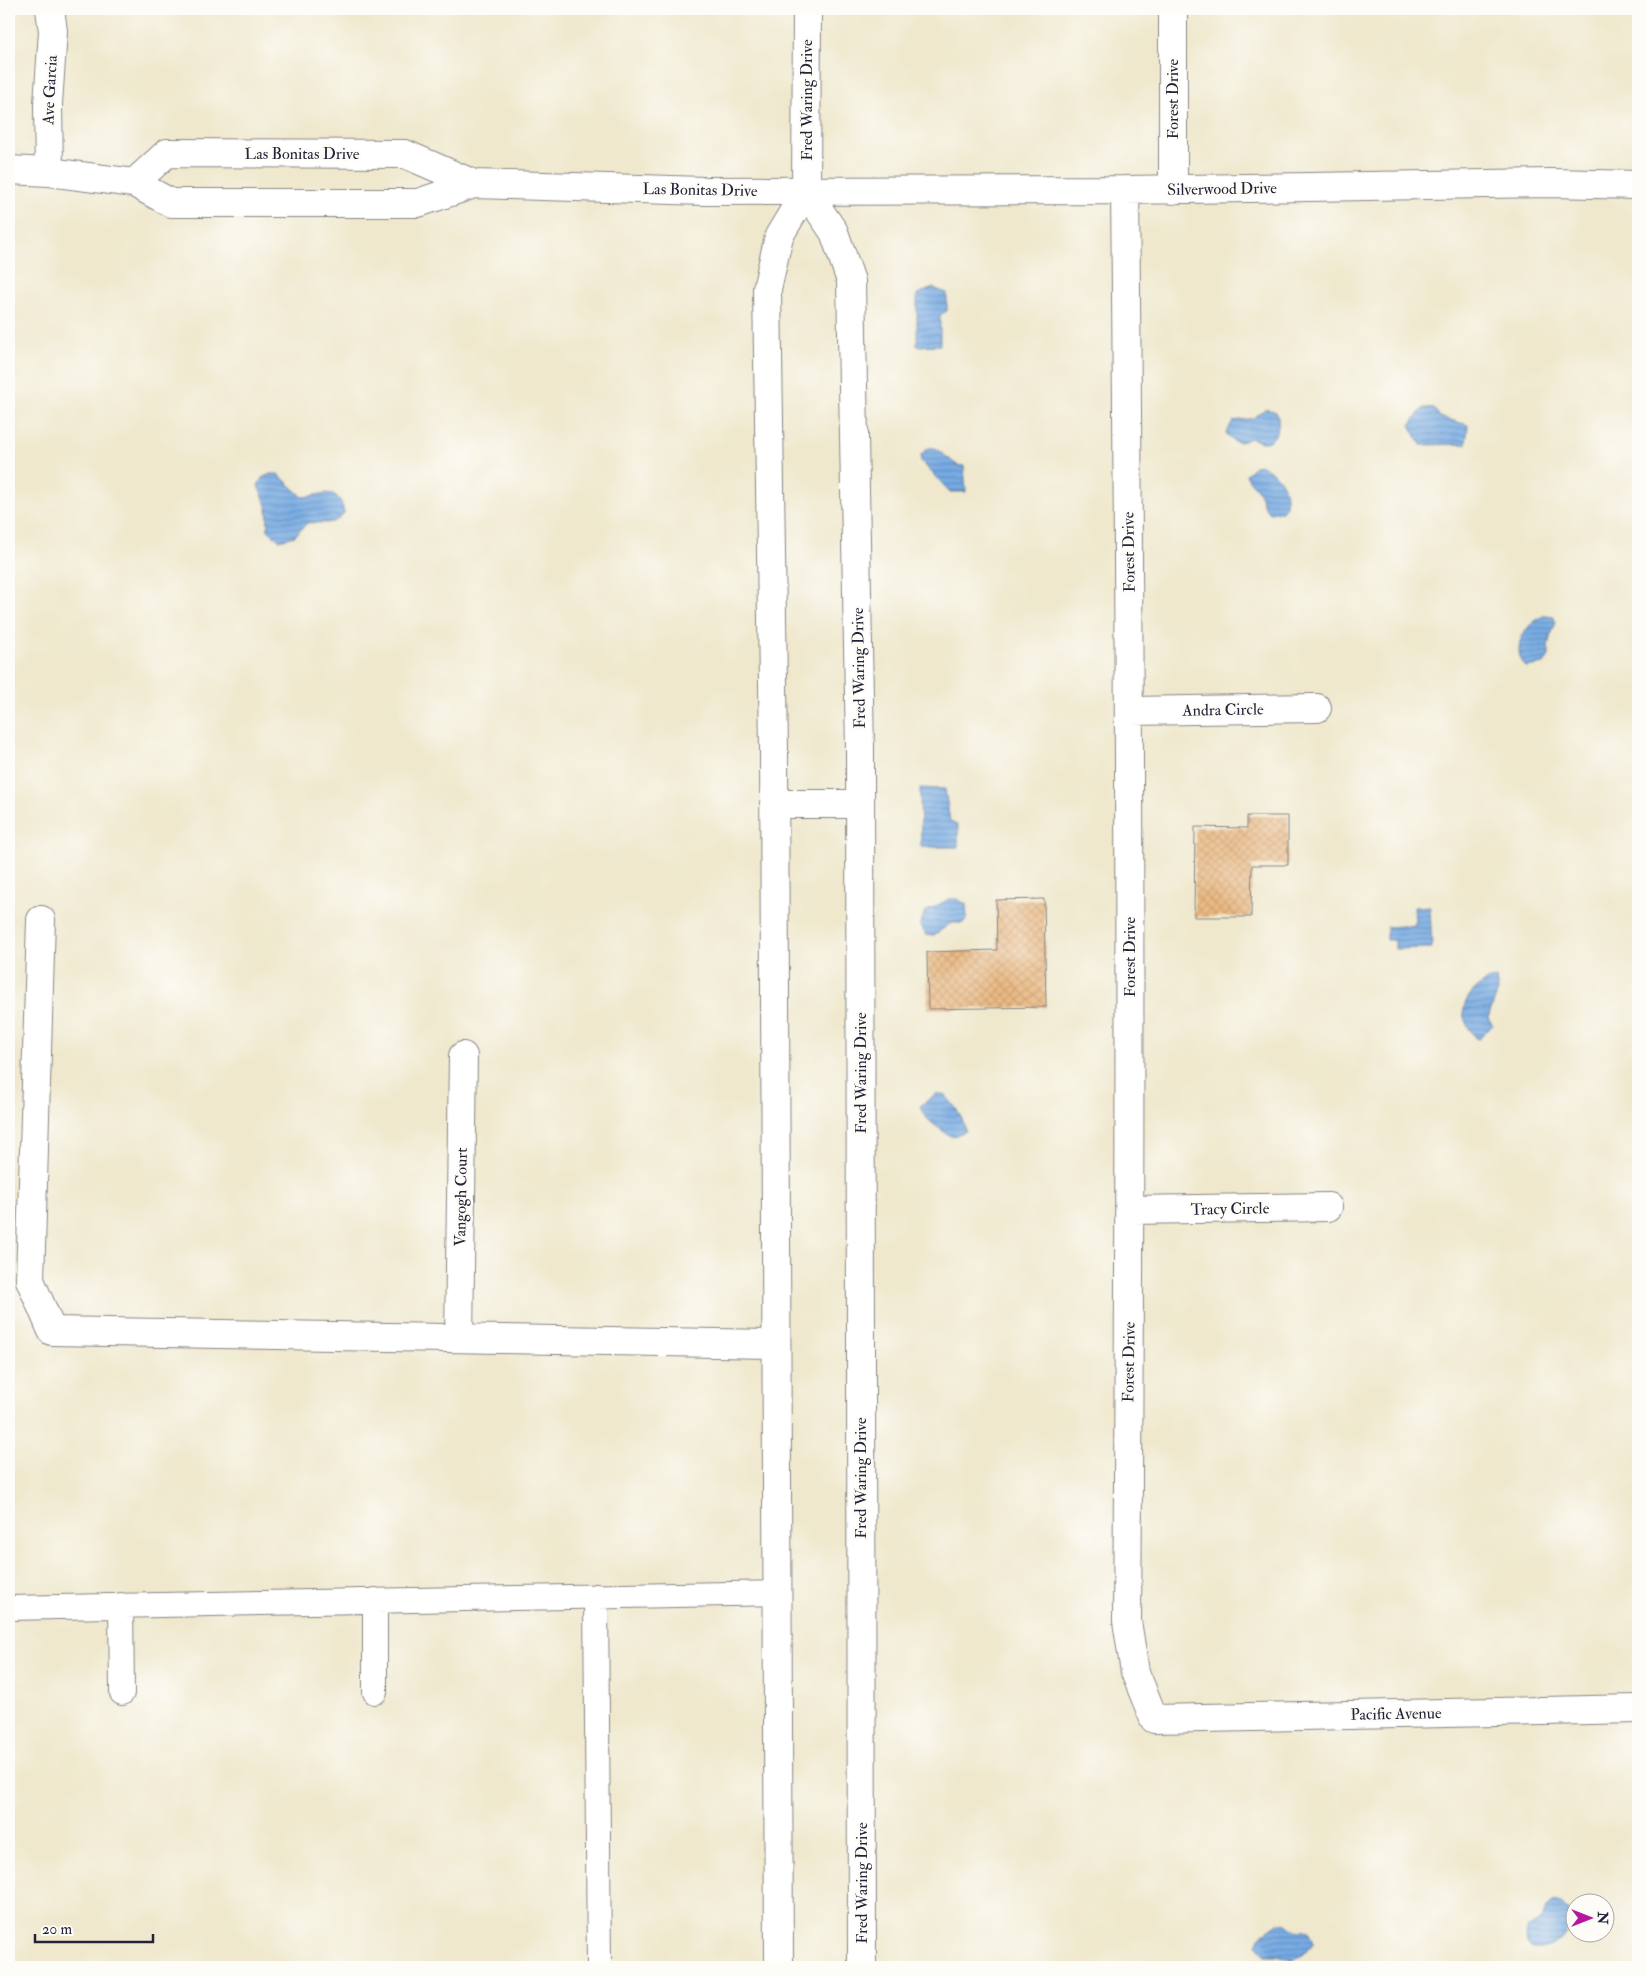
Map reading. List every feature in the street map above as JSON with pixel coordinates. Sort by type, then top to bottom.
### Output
[{"type":"street","name":"Ave Garcia","points":[[48,172],[48,104],[53,31],[50,9]]},
{"type":"street","name":"Fred Waring Drive","points":[[807,9],[806,191],[834,232],[851,281],[860,804],[862,1967]]},
{"type":"street","name":"Forest Drive","points":[[1172,9],[1173,190]]},
{"type":"street","name":"Las Bonitas Drive","points":[[134,182],[167,153],[405,154],[474,184]]},
{"type":"street","name":"Las Bonitas Drive","points":[[9,170],[48,172],[134,182],[171,203],[418,203],[474,184],[704,191],[806,191]]},
{"type":"street","name":"Silverwood Drive","points":[[806,191],[1173,190],[1551,182],[1638,185]]},
{"type":"street","name":"Forest Drive","points":[[1125,190],[1130,712],[1131,1210],[1127,1621],[1135,1672],[1154,1719]]},
{"type":"street","points":[[779,1967],[774,804],[767,290],[779,236],[806,191]]},
{"type":"street","name":"Andra Circle","points":[[1130,712],[1317,708]]},
{"type":"street","points":[[774,804],[860,804]]},
{"type":"street","points":[[41,920],[30,1280],[52,1331],[776,1344]]},
{"type":"street","name":"Vangogh Court","points":[[459,1338],[463,1056]]},
{"type":"street","name":"Tracy Circle","points":[[1131,1210],[1328,1207]]},
{"type":"street","name":"Pacific Avenue","points":[[1154,1719],[1638,1708]]},
{"type":"lane","points":[[9,1608],[777,1593]]},
{"type":"lane","points":[[596,1596],[599,1967]]},
{"type":"lane","points":[[376,1600],[376,1692]]},
{"type":"lane","points":[[121,1606],[122,1693]]},
{"type":"water","points":[[933,288],[947,293],[947,311],[940,315],[940,345],[917,346],[917,294]]},
{"type":"water","points":[[1423,408],[1434,409],[1440,417],[1468,425],[1466,444],[1421,445],[1410,425]]},
{"type":"water","points":[[1265,409],[1276,412],[1278,416],[1277,432],[1271,440],[1261,442],[1250,438],[1236,442],[1226,433],[1233,421],[1254,418]]},
{"type":"water","points":[[927,448],[935,448],[957,465],[964,466],[966,492],[950,492],[921,461],[921,455]]},
{"type":"water","points":[[1261,465],[1273,472],[1284,487],[1286,506],[1281,512],[1270,513],[1267,511],[1259,492],[1247,477],[1246,474],[1255,466]]},
{"type":"water","points":[[270,474],[278,474],[303,497],[329,493],[334,495],[342,504],[344,513],[336,521],[307,523],[295,536],[279,540],[268,530],[267,506],[258,486],[262,478]]},
{"type":"water","points":[[1546,615],[1553,616],[1556,622],[1548,645],[1549,656],[1544,664],[1526,667],[1521,660],[1519,652],[1522,636],[1532,623]]},
{"type":"water","points":[[920,788],[945,789],[950,821],[958,826],[958,847],[921,847]]},
{"type":"water","points":[[949,899],[957,899],[966,904],[967,918],[963,923],[951,923],[933,936],[926,935],[920,925],[925,912]]},
{"type":"water","points":[[1430,906],[1432,948],[1395,949],[1395,940],[1387,940],[1387,927],[1415,925],[1414,907]]},
{"type":"water","points":[[1496,978],[1498,991],[1488,1018],[1493,1025],[1479,1039],[1475,1038],[1464,1017],[1465,1003],[1478,987]]},
{"type":"water","points":[[936,1094],[944,1094],[950,1101],[961,1116],[965,1131],[952,1137],[925,1116],[920,1106]]},
{"type":"water","points":[[1553,1901],[1561,1903],[1564,1907],[1564,1937],[1544,1948],[1534,1949],[1529,1946],[1525,1936],[1528,1928],[1542,1920],[1546,1908]]},
{"type":"water","points":[[1278,1923],[1284,1923],[1296,1930],[1308,1931],[1313,1942],[1304,1954],[1293,1961],[1278,1955],[1265,1955],[1257,1944],[1260,1936]]},
{"type":"building","points":[[1247,816],[1288,816],[1288,865],[1252,865],[1251,917],[1194,917],[1195,827],[1247,828]]},
{"type":"building","points":[[1044,899],[1046,1007],[928,1009],[927,952],[997,950],[996,900]]}]
